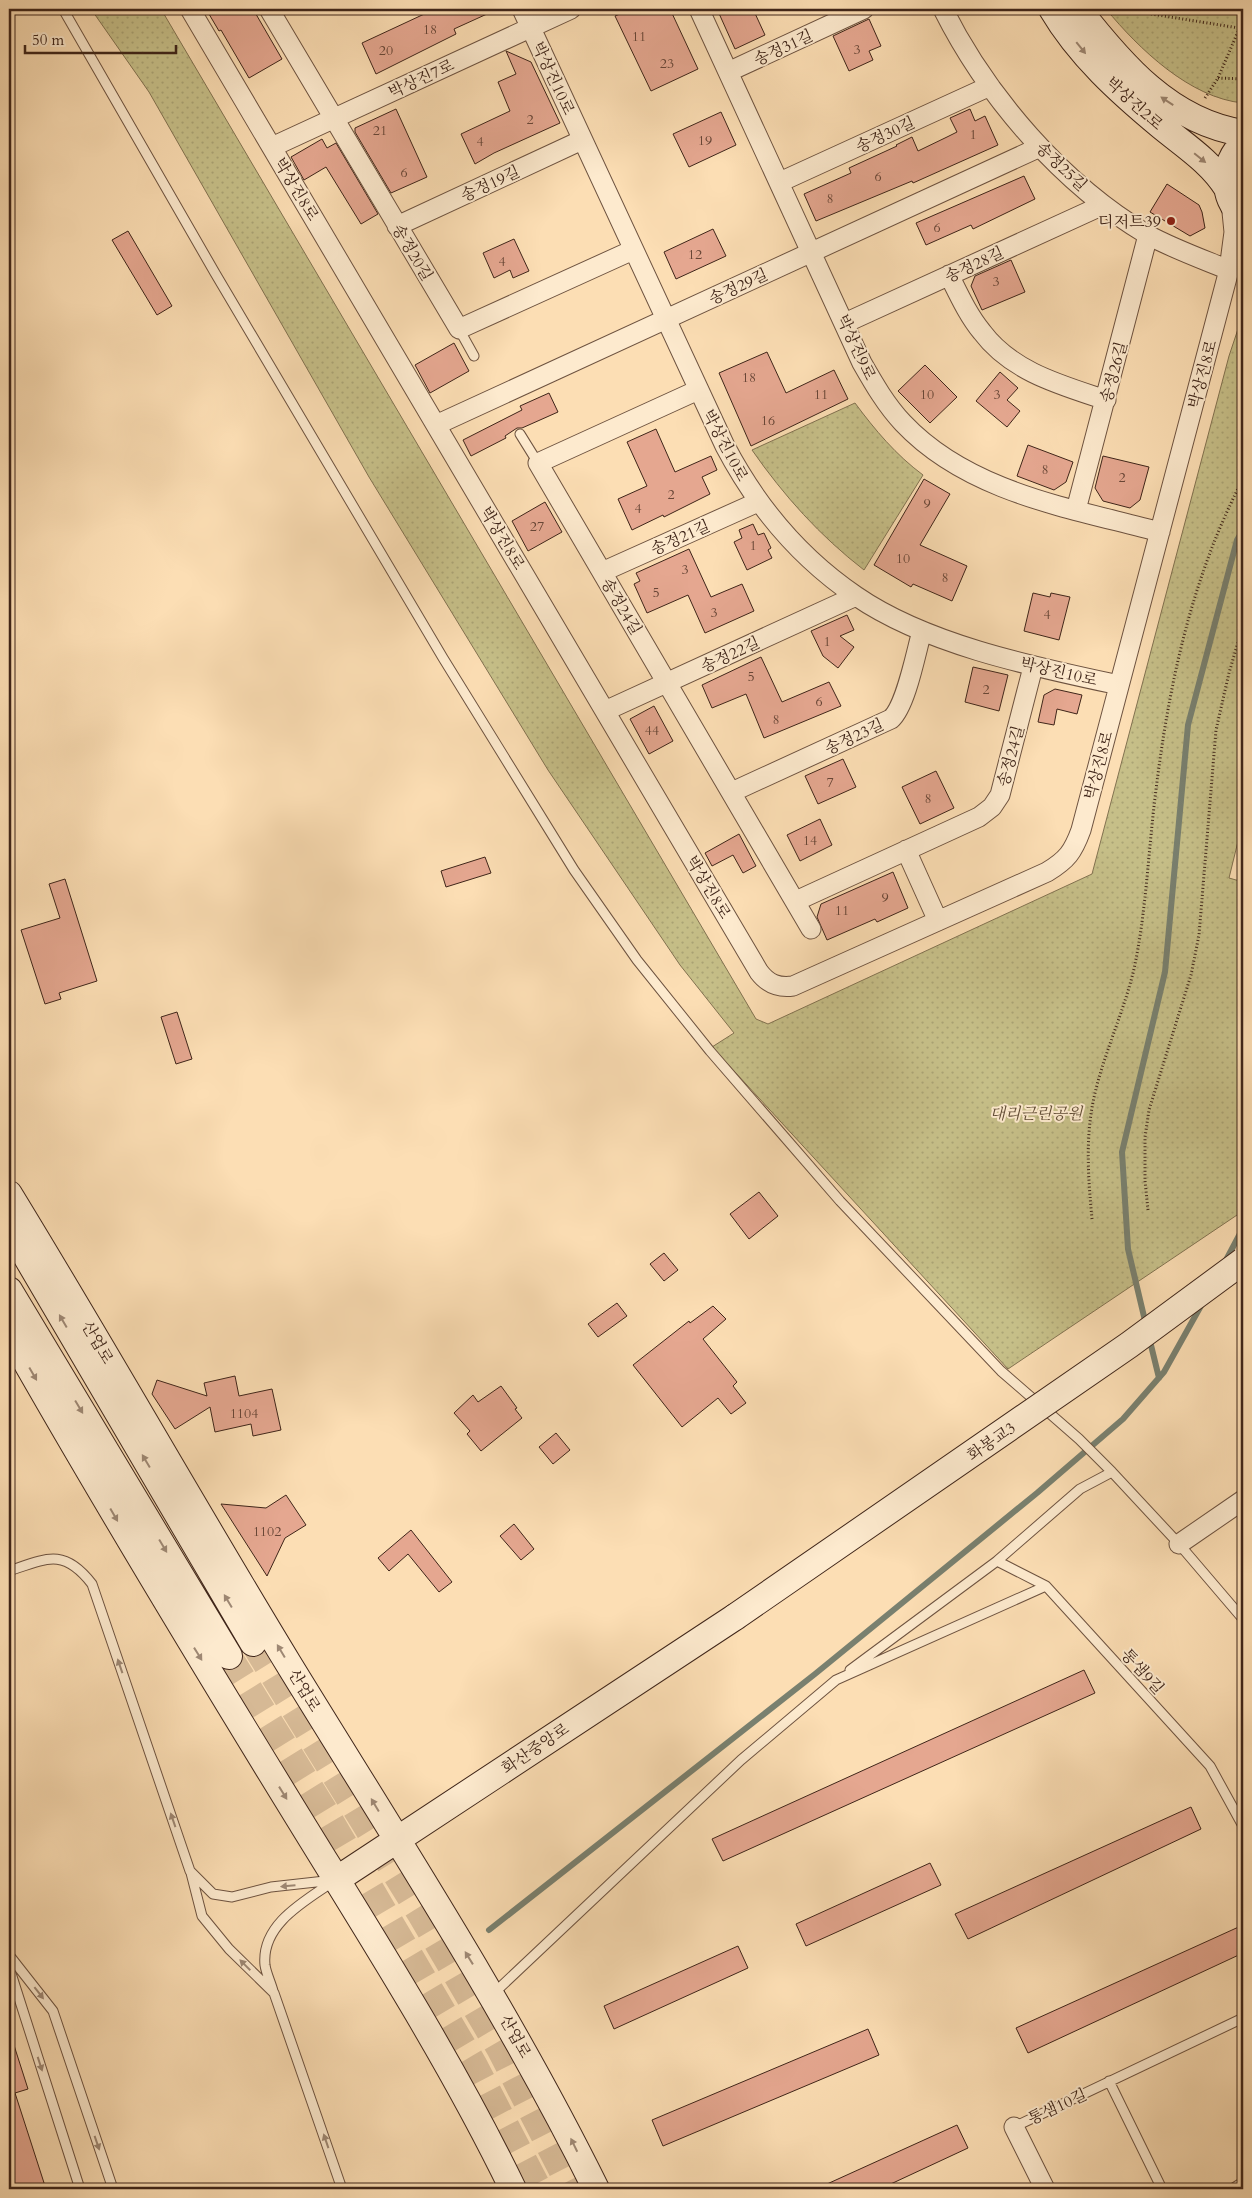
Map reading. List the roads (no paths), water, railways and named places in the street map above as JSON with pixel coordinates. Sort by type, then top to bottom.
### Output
[{"type":"main road","name":"박상진2로","points":[[1052,9],[1082,49],[1111,82],[1211,167],[1234,202]]},
{"type":"main road","name":"박상진2로","points":[[1078,9],[1126,67],[1152,91],[1192,118],[1210,126],[1243,133]]},
{"type":"main road","points":[[1234,202],[1227,173],[1231,160],[1243,144]]},
{"type":"main road","name":"산업로","points":[[9,1194],[52,1263],[222,1554],[492,1995],[561,2120],[596,2189]]},
{"type":"main road","name":"산업로","points":[[9,1226],[253,1643]]},
{"type":"main road","name":"화봉교3","points":[[735,1617],[1129,1345],[1243,1261]]},
{"type":"main road","points":[[9,1290],[229,1656]]},
{"type":"main road","points":[[9,1332],[157,1589],[336,1880],[453,2075],[513,2189]]},
{"type":"main road","name":"화산중앙로","points":[[336,1880],[735,1617]]},
{"type":"street","name":"박상진8로","points":[[190,9],[765,980],[783,987],[793,986],[1047,872],[1060,864],[1070,854],[1081,830],[1221,302],[1234,232],[1234,202]]},
{"type":"street","name":"박상진10로","points":[[522,9],[698,390],[740,473],[758,502],[786,535],[856,596],[884,613],[922,631],[1033,667],[1119,685]]},
{"type":"street","name":"박상진7로","points":[[272,147],[571,9]]},
{"type":"street","name":"박상진9로","points":[[699,9],[845,322],[862,363],[881,395],[903,423],[927,444],[981,480],[1076,510],[1160,532]]},
{"type":"street","name":"송정31길","points":[[728,72],[864,9]]},
{"type":"street","name":"송정25길","points":[[943,9],[990,86],[1040,148],[1103,205],[1148,234],[1228,270]]},
{"type":"street","name":"송정20길","points":[[273,10],[458,329]]},
{"type":"street","name":"송정30길","points":[[780,182],[990,86]]},
{"type":"street","name":"송정19길","points":[[397,226],[582,140]]},
{"type":"street","name":"송정29길","points":[[436,425],[1040,148]]},
{"type":"street","name":"송정28길","points":[[845,322],[1103,205]]},
{"type":"street","name":"송정26길","points":[[1076,510],[1148,234]]},
{"type":"street","points":[[458,329],[633,250]]},
{"type":"street","name":"박상진8로","points":[[1221,302],[1243,251]]},
{"type":"street","points":[[949,275],[970,315],[983,334],[1000,351],[1037,376],[1106,400]]},
{"type":"street","points":[[538,463],[698,390]]},
{"type":"street","name":"송정24길","points":[[538,463],[812,929]]},
{"type":"street","name":"송정21길","points":[[602,572],[758,502]]},
{"type":"street","name":"송정22길","points":[[605,711],[856,596]]},
{"type":"street","name":"송정23길","points":[[732,792],[890,719],[899,710],[902,702],[922,631]]},
{"type":"street","name":"송정24길","points":[[796,901],[979,817],[992,807],[1000,795],[1033,667]]},
{"type":"street","points":[[906,850],[938,921]]},
{"type":"street","points":[[1179,1544],[1243,1500]]},
{"type":"street","name":"통샘10길","points":[[1014,2127],[1045,2189]]},
{"type":"lane","points":[[63,9],[215,273],[448,667],[574,870],[637,960],[747,1095],[840,1202],[1001,1371],[1079,1439],[1112,1472],[1179,1544],[1243,1619]]},
{"type":"lane","points":[[458,329],[474,356]]},
{"type":"lane","points":[[520,434],[538,463]]},
{"type":"lane","points":[[492,1995],[741,1760],[836,1680],[996,1560],[1080,1489],[1112,1472]]},
{"type":"lane","points":[[9,1570],[37,1562],[62,1558],[80,1568],[92,1584],[190,1871],[202,1916],[229,1948],[274,1993]]},
{"type":"lane","name":"통샘9길","points":[[996,1560],[1046,1586],[1210,1766],[1243,1826]]},
{"type":"lane","points":[[836,1680],[1046,1586]]},
{"type":"lane","points":[[190,1871],[213,1894],[232,1897],[271,1887],[336,1880]]},
{"type":"lane","points":[[336,1880],[296,1907],[277,1927],[266,1945],[265,1965],[342,2189]]},
{"type":"lane","points":[[9,1955],[53,2011],[113,2189]]},
{"type":"lane","points":[[9,1967],[12,1991],[80,2189]]},
{"type":"lane","name":"통샘10길","points":[[1014,2127],[1243,2018]]},
{"type":"lane","points":[[1109,2081],[1162,2189]]},
{"type":"lane","points":[[1232,2189],[1243,2182]]},
{"type":"waterway","points":[[1146,1325],[1128,1249],[1122,1152],[1165,972],[1188,725],[1237,540],[1243,530]]},
{"type":"waterway","points":[[1225,1262],[1243,1228]]},
{"type":"waterway","points":[[489,1930],[815,1674],[1037,1493],[1123,1419],[1164,1372],[1202,1304]]},
{"type":"waterway","points":[[1149,1337],[1159,1378]]},
{"type":"tunnel","points":[[253,1643],[420,1914],[500,2050],[571,2189]]},
{"type":"tunnel","points":[[229,1656],[325,1811],[474,2064],[539,2189]]},
{"type":"place","name":"디저트39","points":[[1171,221]]},
{"type":"park label","name":"대리근린공원","points":[[1036,1113]]}]
